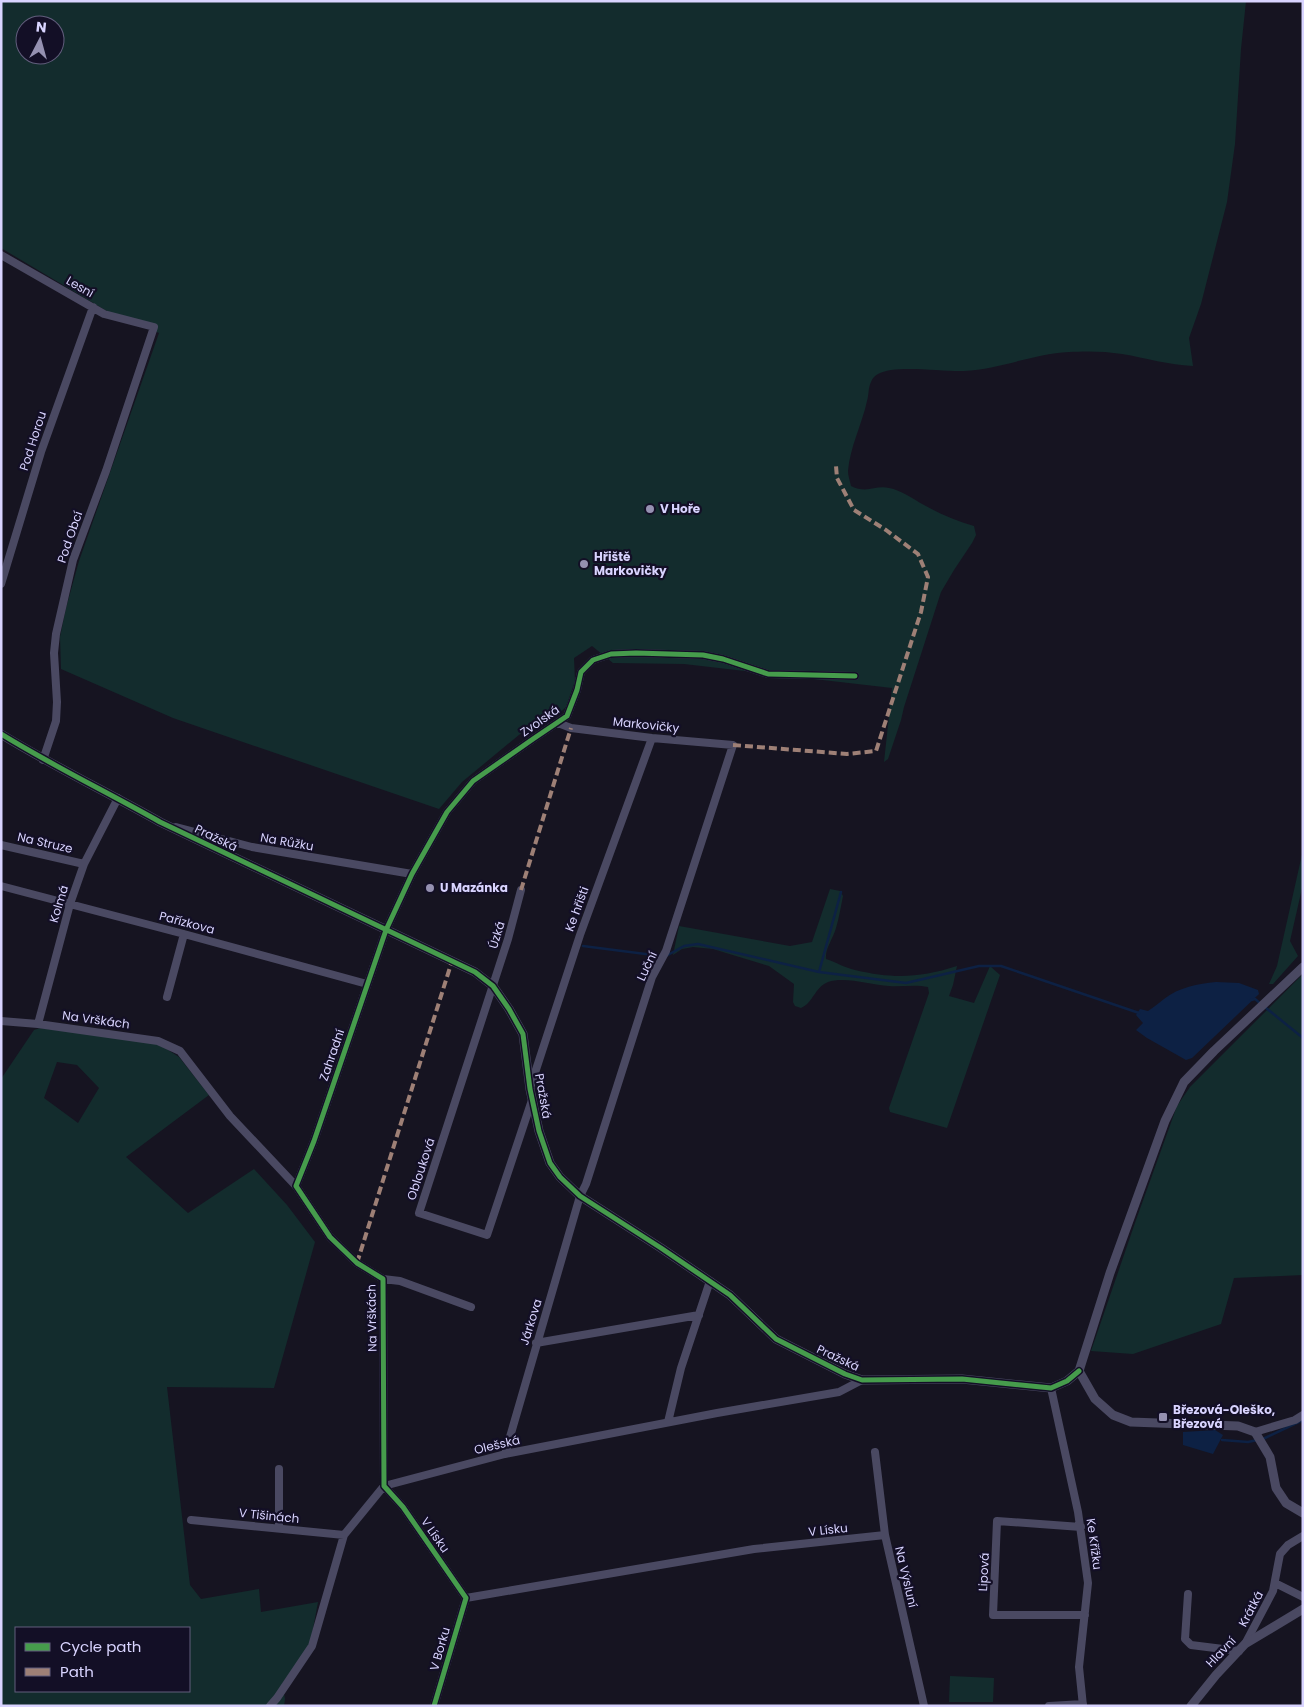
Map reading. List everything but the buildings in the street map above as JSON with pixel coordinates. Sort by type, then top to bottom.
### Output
[{"type":"street","name":"Lesní","points":[[1,255],[104,314],[154,327]]},
{"type":"street","name":"Pod Horou","points":[[1,584],[40,452],[92,307]]},
{"type":"street","name":"Pod Obcí","points":[[43,760],[56,722],[54,644],[73,560],[106,471],[154,327]]},
{"type":"street","name":"Zvolská","points":[[386,930],[412,874],[447,812],[472,781],[568,716],[581,672],[593,660],[611,654],[636,653],[703,656],[724,659],[768,674],[855,676]]},
{"type":"street","name":"Markovičky","points":[[558,723],[571,728],[733,745]]},
{"type":"street","name":"Pražská","points":[[1,734],[43,760],[118,798],[160,822],[475,972],[493,986],[523,1034],[530,1089],[539,1132],[550,1162],[560,1177],[580,1196],[730,1295],[776,1339],[845,1374],[862,1380],[962,1379],[1051,1388]]},
{"type":"street","name":"Ke hřišti","points":[[530,1089],[580,935],[652,738]]},
{"type":"street","name":"Luční","points":[[580,1196],[586,1184],[652,977],[666,951],[733,745]]},
{"type":"street","name":"Kolmá","points":[[38,1024],[70,904],[84,864],[118,798]]},
{"type":"street","name":"Na Růžku","points":[[160,822],[252,847],[412,874]]},
{"type":"street","name":"Na Struze","points":[[1,845],[84,864]]},
{"type":"street","name":"Pařízkova","points":[[1,886],[367,984]]},
{"type":"street","name":"Úzká","points":[[493,986],[521,890]]},
{"type":"street","name":"Zahradní","points":[[296,1186],[314,1141],[386,930]]},
{"type":"street","points":[[167,997],[184,934]]},
{"type":"street","points":[[1051,1388],[1067,1381],[1079,1371],[1110,1273],[1158,1138],[1184,1082],[1303,968]]},
{"type":"street","name":"Oblouková","points":[[493,986],[419,1213],[487,1235],[532,1100]]},
{"type":"street","name":"Na Vrškách","points":[[1,1021],[38,1024],[158,1041],[180,1051],[230,1116],[296,1186],[330,1238],[357,1263],[383,1279],[384,1486]]},
{"type":"street","name":"Járkova","points":[[505,1454],[580,1196]]},
{"type":"street","points":[[383,1279],[400,1281],[471,1307]]},
{"type":"street","points":[[668,1422],[681,1368],[710,1281]]},
{"type":"street","points":[[536,1343],[699,1316]]},
{"type":"street","points":[[1079,1371],[1095,1399],[1113,1415],[1132,1422],[1238,1426],[1255,1432],[1295,1420],[1303,1415]]},
{"type":"street","name":"Olešská","points":[[384,1486],[505,1454],[668,1422],[839,1392],[862,1380]]},
{"type":"street","name":"Ke Křížku","points":[[1051,1388],[1081,1527],[1088,1583],[1079,1667],[1083,1705]]},
{"type":"street","points":[[1255,1432],[1270,1457],[1276,1488],[1286,1503],[1303,1513]]},
{"type":"street","name":"Na Výsluní","points":[[875,1452],[885,1535],[924,1706]]},
{"type":"street","points":[[279,1470],[279,1528]]},
{"type":"street","points":[[270,1706],[312,1646],[344,1534],[384,1486]]},
{"type":"street","name":"V Lísku","points":[[384,1486],[403,1507],[466,1598],[754,1550],[885,1535]]},
{"type":"street","name":"V Tišinách","points":[[191,1520],[344,1534]]},
{"type":"street","name":"Lipová","points":[[1081,1527],[997,1521],[993,1615],[1085,1615]]},
{"type":"street","name":"Krátká","points":[[1242,1647],[1273,1591],[1280,1554],[1288,1545],[1303,1536]]},
{"type":"street","points":[[1275,1583],[1303,1597]]},
{"type":"street","points":[[1188,1594],[1185,1639],[1191,1645],[1242,1647]]},
{"type":"street","name":"V Borku","points":[[434,1706],[466,1598]]},
{"type":"street","name":"Hlavní","points":[[1191,1706],[1242,1647],[1303,1609]]},
{"type":"street","points":[[1048,1706],[1083,1705]]},
{"type":"green space","points":[[1,1],[1246,1],[1235,144],[1227,202],[1201,304],[1189,338],[1193,366],[1115,353],[1075,352],[1056,353],[977,370],[895,369],[878,374],[871,381],[868,399],[849,462],[848,473],[851,486],[862,489],[884,487],[898,491],[955,520],[974,526],[976,535],[941,592],[888,759],[884,762],[892,688],[684,664],[613,663],[592,646],[574,658],[575,681],[566,707],[554,718],[531,725],[462,782],[439,809],[173,718],[61,669],[60,637],[79,561],[159,333],[105,310],[1,248]]},
{"type":"green space","points":[[1303,850],[1303,884],[1290,941],[1298,956],[1273,984],[1269,984],[1277,966]]},
{"type":"green space","points":[[830,889],[840,891],[843,896],[835,932],[827,951],[826,959],[855,970],[894,976],[931,973],[957,966],[949,996],[974,1003],[990,966],[1000,975],[947,1128],[890,1112],[889,1108],[929,993],[928,987],[889,986],[850,980],[835,980],[823,985],[809,1002],[801,1008],[795,1006],[793,1002],[794,984],[769,966],[713,949],[693,947],[682,949],[673,955],[679,926],[790,946],[812,942]]},
{"type":"green space","points":[[1303,974],[1303,1275],[1234,1278],[1221,1324],[1133,1354],[1091,1351],[1177,1106],[1190,1087]]},
{"type":"green space","points":[[40,1028],[157,1043],[179,1057],[209,1095],[126,1157],[188,1213],[254,1169],[287,1205],[315,1242],[274,1388],[167,1387],[190,1585],[201,1599],[259,1589],[261,1612],[318,1602],[310,1645],[282,1684],[285,1699],[284,1706],[1,1706],[1,1079],[34,1030]],"holes":[[[57,1062],[77,1065],[99,1088],[78,1123],[44,1098]]]},
{"type":"green space","points":[[950,1676],[994,1678],[993,1702],[949,1702]]},
{"type":"water","points":[[1216,982],[1239,983],[1258,990],[1259,994],[1192,1058],[1186,1060],[1136,1030],[1143,1023],[1136,1015],[1140,1009],[1148,1011],[1182,989]]},
{"type":"water","points":[[1215,1430],[1223,1435],[1213,1454],[1183,1445],[1183,1432]]},
{"type":"waterway","points":[[819,972],[841,892]]},
{"type":"waterway","points":[[666,956],[684,946],[698,944],[819,972],[906,983],[979,966],[1001,966],[1139,1013]]},
{"type":"waterway","points":[[583,946],[661,956]]},
{"type":"waterway","points":[[1251,1000],[1255,999],[1303,1038]]},
{"type":"waterway","points":[[1263,1439],[1303,1420]]},
{"type":"waterway","points":[[1222,1440],[1248,1442],[1257,1440]]},
{"type":"marked path","points":[[733,745],[847,754],[876,751],[921,612],[928,577],[918,554],[886,530],[854,510],[837,478],[836,466]]},
{"type":"marked path","points":[[521,890],[571,728]]},
{"type":"marked path","points":[[357,1263],[452,961]]},
{"type":"cycle path","points":[[434,1706],[466,1598],[403,1507],[384,1486],[383,1279],[357,1263],[330,1237],[296,1186],[314,1141],[386,930],[412,874],[447,812],[473,781],[567,716],[577,690],[581,672],[593,660],[611,654],[703,655],[723,659],[768,674],[855,676]]},
{"type":"cycle path","points":[[1,734],[160,822],[475,972],[493,986],[523,1034],[530,1089],[539,1131],[550,1163],[560,1177],[580,1196],[730,1295],[776,1339],[845,1374],[862,1380],[962,1379],[1051,1388],[1067,1381],[1079,1371]]},
{"type":"place","name":"V Hoře","points":[[650,509]]},
{"type":"place","name":"Hřiště Markovičky","points":[[584,564]]},
{"type":"place","name":"U Mazánka","points":[[430,888]]},
{"type":"place","name":"Březová-Oleško, Březová","points":[[1163,1417]]}]
